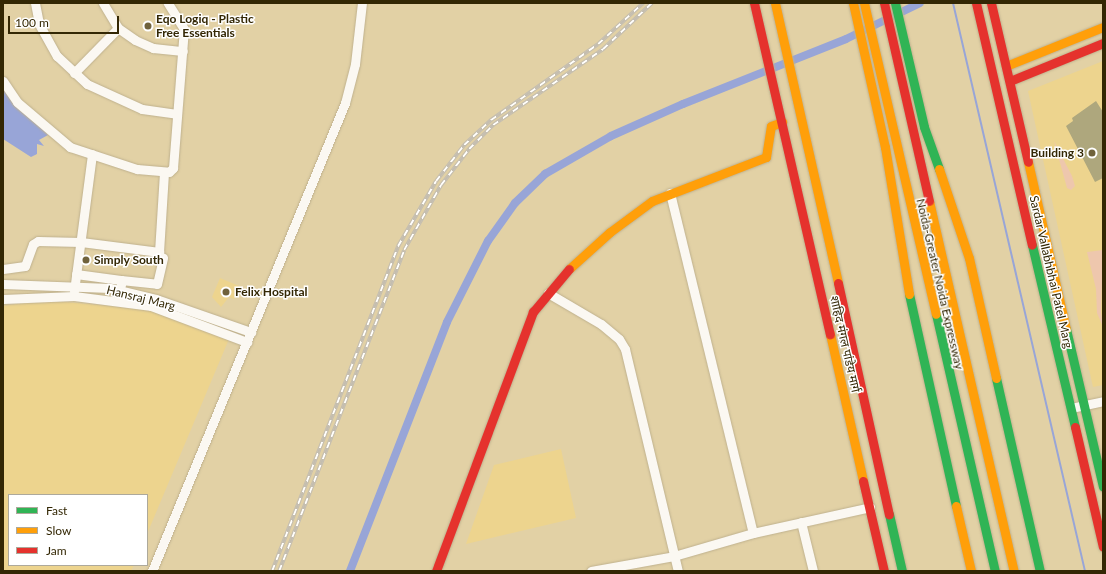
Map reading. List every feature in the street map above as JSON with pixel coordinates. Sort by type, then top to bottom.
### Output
[{"type":"main road","points":[[775,3],[902,571]]},
{"type":"main road","points":[[853,3],[892,186],[907,286],[971,571]]},
{"type":"main road","name":"Noida-Greater Noida Expressway","points":[[864,3],[882,88],[995,571]]},
{"type":"main road","name":"Noida-Greater Noida Expressway","points":[[884,3],[1014,571]]},
{"type":"main road","points":[[896,3],[924,127],[969,258],[1040,571]]},
{"type":"main road","name":"Sardar Vallabhbhai Patel Marg","points":[[976,3],[1103,547]]},
{"type":"main road","name":"Sardar Vallabhbhai Patel Marg","points":[[992,3],[1103,487]]},
{"type":"main road","name":"शाहिद मंगल पांडेय मार्ग","points":[[755,6],[884,571]]},
{"type":"main road","points":[[1006,66],[1103,27]]},
{"type":"main road","points":[[1010,81],[1103,44]]},
{"type":"main road","points":[[436,571],[533,312],[562,276],[610,232],[652,201],[766,157],[770,126],[781,118]]},
{"type":"main road","points":[[807,229],[825,227]]},
{"type":"street","points":[[35,3],[39,24],[57,56],[74,73],[94,88],[123,102],[142,109],[177,114]]},
{"type":"street","points":[[103,3],[118,28],[146,45],[183,51]]},
{"type":"street","points":[[3,82],[17,102],[70,147],[137,169],[164,173],[173,168],[184,25],[168,3]]},
{"type":"street","points":[[152,571],[347,97],[362,3]]},
{"type":"street","points":[[74,73],[118,28]]},
{"type":"street","points":[[74,296],[74,286],[92,154]]},
{"type":"street","points":[[3,269],[25,266],[35,242],[81,242],[159,252],[164,173]]},
{"type":"street","points":[[670,193],[753,533]]},
{"type":"street","points":[[76,274],[157,284],[162,258]]},
{"type":"street","points":[[120,290],[121,280]]},
{"type":"street","name":"Hansraj Marg","points":[[3,284],[74,286],[120,290],[156,299],[251,332]]},
{"type":"street","points":[[548,293],[601,324],[619,339],[625,349],[678,571]]},
{"type":"street","name":"Hansraj Marg","points":[[3,298],[74,296],[151,306],[247,342]]},
{"type":"street","points":[[1070,408],[1103,401]]},
{"type":"street","points":[[591,571],[610,569],[674,556],[753,533],[870,507]]},
{"type":"street","points":[[801,522],[813,571]]},
{"type":"shaded area","points":[[1103,61],[1103,385],[1093,387],[1028,91]]},
{"type":"shaded area","points":[[1054,141],[1072,176],[1075,186],[1071,190],[1067,188]]},
{"type":"shaded area","points":[[1103,250],[1101,312],[1103,327],[1097,313],[1096,289],[1087,252]]},
{"type":"shaded area","name":"Felix Hospital","points":[[220,278],[239,286],[234,299],[229,297],[221,307],[212,297]]},
{"type":"shaded area","points":[[43,300],[156,310],[229,339],[148,532],[148,494],[8,494],[8,566],[134,566],[131,571],[3,571],[3,306]]},
{"type":"shaded area","points":[[561,449],[576,518],[466,544],[494,465]]},
{"type":"water","points":[[3,88],[48,135],[39,140],[44,146],[37,144],[37,154],[31,157],[3,139]]},
{"type":"building","name":"Building 3","points":[[1096,101],[1103,112],[1103,178],[1095,182],[1066,126],[1073,121],[1072,118]]},
{"type":"waterway","points":[[350,571],[447,322],[488,241],[515,203],[545,174],[611,136],[683,104],[846,39],[920,3]]},
{"type":"waterway","points":[[953,3],[1085,571]]},
{"type":"railway","points":[[272,571],[398,246],[436,181],[464,145],[491,120],[598,44],[643,3]]},
{"type":"railway","points":[[279,571],[404,250],[441,185],[469,149],[493,125],[603,49],[652,3]]},
{"type":"traffic: fast","points":[[895,3],[924,127],[939,169]]},
{"type":"traffic: fast","points":[[1032,245],[1075,427]]},
{"type":"traffic: fast","points":[[909,294],[956,506]]},
{"type":"traffic: fast","points":[[936,314],[995,571]]},
{"type":"traffic: fast","points":[[1066,329],[1103,487]]},
{"type":"traffic: fast","points":[[996,378],[1040,571]]},
{"type":"traffic: fast","points":[[889,514],[902,571]]},
{"type":"traffic: slow","points":[[775,3],[838,283]]},
{"type":"traffic: slow","points":[[853,3],[885,147],[909,294]]},
{"type":"traffic: slow","points":[[864,3],[936,314]]},
{"type":"traffic: slow","points":[[1006,66],[1103,27]]},
{"type":"traffic: slow","points":[[569,269],[610,232],[652,201],[766,157],[771,126],[782,122]]},
{"type":"traffic: slow","points":[[1028,162],[1066,329]]},
{"type":"traffic: slow","points":[[939,169],[969,258],[996,378]]},
{"type":"traffic: slow","points":[[929,201],[1014,571]]},
{"type":"traffic: slow","points":[[830,334],[863,481]]},
{"type":"traffic: slow","points":[[956,506],[971,571]]},
{"type":"traffic: jam","points":[[754,3],[830,334]]},
{"type":"traffic: jam","points":[[884,3],[929,201]]},
{"type":"traffic: jam","points":[[976,3],[1032,245]]},
{"type":"traffic: jam","points":[[991,3],[1028,162]]},
{"type":"traffic: jam","points":[[1010,81],[1103,43]]},
{"type":"traffic: jam","points":[[436,571],[533,312],[569,269]]},
{"type":"traffic: jam","points":[[838,283],[889,514]]},
{"type":"traffic: jam","points":[[1075,427],[1103,547]]},
{"type":"traffic: jam","points":[[863,481],[884,571]]},
{"type":"place","name":"Eqo Logiq - Plastic Free Essentials","points":[[148,26]]},
{"type":"place","name":"Building 3","points":[[1092,153]]},
{"type":"place","name":"Simply South","points":[[86,260]]},
{"type":"place","name":"Felix Hospital","points":[[226,292]]}]
